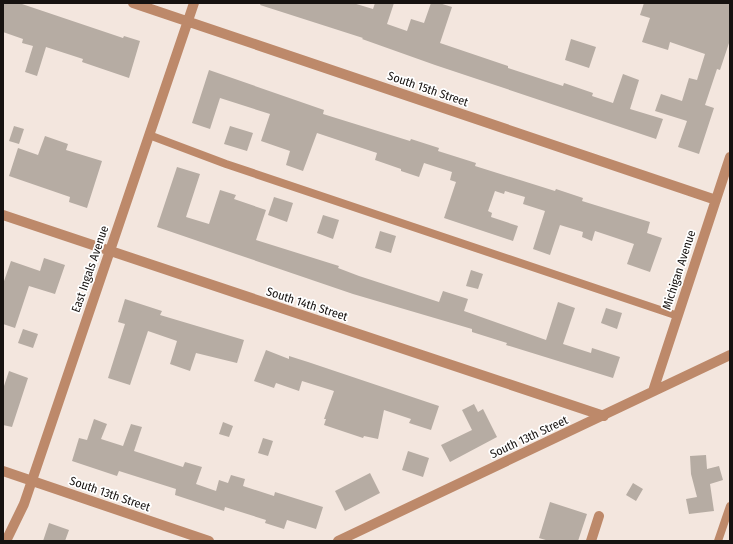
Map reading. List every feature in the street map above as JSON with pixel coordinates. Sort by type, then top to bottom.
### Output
[{"type":"street","name":"South 15th Street","points":[[133,3],[716,200]]},
{"type":"street","name":"East Ingals Avenue","points":[[6,541],[24,504],[194,3]]},
{"type":"street","name":"Michigan Avenue","points":[[653,391],[730,157]]},
{"type":"street","name":"South 14th Street","points":[[3,215],[604,416]]},
{"type":"street","name":"South 13th Street","points":[[338,541],[730,355]]},
{"type":"street","name":"South 13th Street","points":[[3,471],[208,541]]},
{"type":"street","points":[[591,541],[599,516]]},
{"type":"lane","points":[[149,135],[234,167],[678,316]]},
{"type":"lane","points":[[718,541],[730,506]]},
{"type":"building","points":[[3,3],[19,3],[123,38],[124,36],[140,41],[129,78],[82,62],[83,59],[46,47],[37,76],[25,72],[33,46],[22,43],[23,39],[3,32]]},
{"type":"building","points":[[261,3],[353,3],[373,9],[375,3],[394,3],[387,24],[407,31],[411,19],[424,23],[431,3],[439,3],[452,7],[440,43],[563,86],[564,83],[593,93],[592,96],[613,103],[623,74],[639,80],[630,109],[663,119],[656,139],[435,65],[362,39],[363,38],[260,5]]},
{"type":"building","points":[[644,3],[730,3],[730,40],[720,70],[717,69],[705,105],[714,108],[699,154],[678,147],[687,121],[655,111],[661,94],[682,101],[689,78],[697,80],[705,54],[670,42],[668,50],[642,42],[650,18],[640,15]]},
{"type":"building","points":[[571,39],[596,47],[589,68],[565,60]]},
{"type":"building","points":[[209,70],[324,110],[323,114],[410,141],[411,139],[439,148],[438,151],[476,163],[475,166],[555,191],[556,189],[583,198],[582,201],[650,222],[647,233],[662,238],[650,272],[627,264],[634,244],[595,231],[592,241],[582,237],[583,232],[560,225],[550,255],[533,249],[545,211],[523,204],[525,197],[505,191],[504,194],[495,191],[488,211],[492,213],[491,217],[518,226],[513,241],[444,218],[456,182],[450,180],[452,172],[424,163],[419,177],[375,160],[377,153],[317,133],[303,171],[286,165],[290,151],[261,141],[270,114],[220,98],[210,129],[192,123]]},
{"type":"building","points":[[14,126],[24,129],[19,144],[9,141]]},
{"type":"building","points":[[230,126],[253,133],[247,151],[224,144]]},
{"type":"building","points":[[45,136],[68,144],[66,150],[102,161],[87,208],[69,202],[70,197],[9,176],[18,148],[38,155]]},
{"type":"building","points":[[177,167],[200,174],[186,217],[209,224],[220,190],[236,195],[234,199],[266,210],[256,240],[339,266],[338,268],[359,276],[439,302],[443,291],[468,299],[464,311],[546,340],[558,302],[575,308],[563,344],[591,353],[592,348],[620,357],[613,378],[506,345],[507,343],[472,332],[472,329],[353,294],[157,227]]},
{"type":"building","points":[[274,197],[293,203],[287,222],[268,215]]},
{"type":"building","points":[[323,215],[339,220],[333,239],[317,233]]},
{"type":"building","points":[[380,231],[396,236],[391,253],[375,248]]},
{"type":"building","points":[[44,258],[65,265],[55,294],[29,286],[15,328],[3,324],[3,284],[11,261],[40,271]]},
{"type":"building","points":[[471,270],[483,274],[478,289],[466,286]]},
{"type":"building","points":[[125,299],[162,311],[160,315],[244,340],[237,363],[196,353],[190,371],[170,364],[177,341],[148,331],[130,385],[108,378],[125,324],[118,322]]},
{"type":"building","points":[[606,308],[622,313],[617,329],[601,323]]},
{"type":"building","points":[[23,329],[38,334],[33,348],[18,343]]},
{"type":"building","points":[[266,350],[289,359],[289,356],[308,362],[439,406],[431,430],[409,423],[411,419],[384,410],[378,439],[364,436],[363,438],[324,425],[326,419],[324,419],[334,391],[302,381],[299,391],[276,383],[274,388],[254,381]]},
{"type":"building","points":[[9,371],[28,378],[12,427],[3,425],[3,389]]},
{"type":"building","points":[[474,404],[478,412],[483,409],[497,437],[450,462],[441,445],[472,430],[462,410]]},
{"type":"building","points":[[94,419],[107,424],[101,439],[123,446],[131,424],[142,427],[134,451],[183,467],[185,462],[202,467],[196,484],[216,491],[219,480],[228,483],[231,475],[245,479],[243,486],[274,496],[275,492],[323,507],[316,529],[287,520],[284,529],[265,523],[266,520],[225,507],[224,511],[175,495],[176,489],[119,471],[117,476],[72,461],[79,438],[87,440]]},
{"type":"building","points":[[223,422],[233,426],[229,437],[219,434]]},
{"type":"building","points":[[263,438],[273,441],[268,456],[258,453]]},
{"type":"building","points":[[408,451],[429,458],[423,477],[402,470]]},
{"type":"building","points":[[706,455],[707,469],[719,466],[723,480],[710,484],[714,511],[689,514],[686,499],[697,497],[691,474],[690,456]]},
{"type":"building","points":[[370,473],[380,493],[345,511],[335,491]]},
{"type":"building","points":[[633,483],[643,489],[636,501],[626,495]]},
{"type":"building","points":[[550,502],[587,514],[578,541],[549,541],[539,538]]},
{"type":"building","points":[[49,523],[69,530],[65,541],[43,541]]}]
